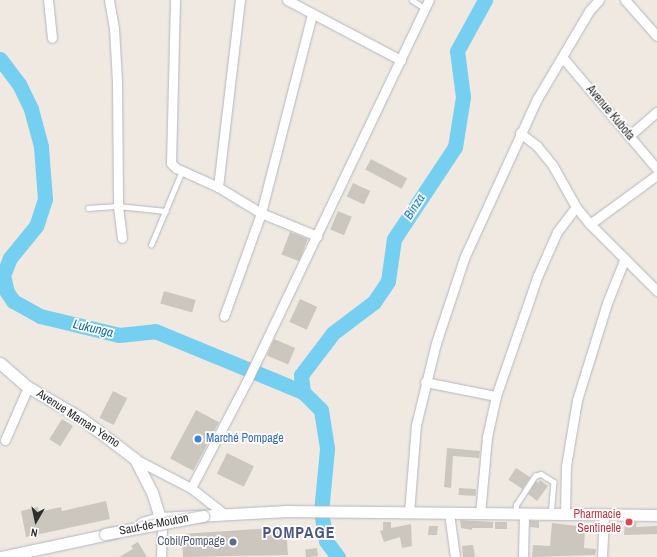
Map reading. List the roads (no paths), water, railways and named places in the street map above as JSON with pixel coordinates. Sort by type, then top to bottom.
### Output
[{"type":"street","points":[[48,0],[52,38]]},
{"type":"street","points":[[108,0],[114,28],[117,82],[118,206],[122,238]]},
{"type":"street","points":[[175,0],[171,163],[182,171],[218,187],[261,213],[317,236]]},
{"type":"street","points":[[218,187],[240,0]]},
{"type":"street","points":[[287,0],[401,60]]},
{"type":"street","points":[[409,512],[412,450],[426,382],[465,256],[520,133],[589,11],[600,0]]},
{"type":"street","points":[[625,0],[657,36]]},
{"type":"street","points":[[191,488],[248,379],[428,4]]},
{"type":"street","points":[[224,316],[261,213],[312,14]]},
{"type":"street","name":"Avenue Kubota","points":[[563,58],[657,169]]},
{"type":"street","points":[[629,136],[657,112]]},
{"type":"street","points":[[520,133],[537,146],[553,166],[576,207],[590,224],[657,291]]},
{"type":"street","points":[[590,224],[657,175]]},
{"type":"street","points":[[480,514],[487,437],[496,396],[538,275],[557,232],[576,207]]},
{"type":"street","points":[[565,513],[566,466],[577,400],[607,303],[625,258]]},
{"type":"street","name":"Avenue Maman Yemo","points":[[0,363],[28,387],[81,418],[135,459],[146,476],[161,523]]},
{"type":"street","points":[[426,382],[496,396]]},
{"type":"street","points":[[5,440],[28,387]]},
{"type":"street","points":[[135,459],[191,488],[223,513]]},
{"type":"street","points":[[1,557],[44,552],[105,534],[223,513],[287,511],[657,515]]},
{"type":"street","points":[[449,513],[455,557]]},
{"type":"street","points":[[519,513],[523,557]]},
{"type":"street","points":[[602,557],[604,514]]},
{"type":"street","name":"Saut-de-Mouton","points":[[105,534],[203,516]]},
{"type":"street","points":[[161,523],[162,557]]},
{"type":"lane","points":[[412,0],[428,4]]},
{"type":"lane","points":[[151,245],[182,171]]},
{"type":"lane","points":[[88,208],[118,206],[166,211]]},
{"type":"lane","points":[[519,513],[516,505],[535,476],[541,474],[554,482],[551,514]]},
{"type":"waterway","name":"Binza","points":[[303,392],[301,375],[333,333],[374,302],[388,281],[394,239],[455,147],[463,97],[457,51],[485,0]]},
{"type":"waterway","name":"Lukunga","points":[[0,59],[19,84],[31,109],[41,147],[45,199],[36,226],[10,258],[3,275],[7,292],[13,301],[40,316],[119,335],[155,331],[303,392],[321,410],[327,449],[321,512],[326,541],[338,557]]},
{"type":"place","name":"Marché Pompage","points":[[198,439]]},
{"type":"place","name":"Pharmacie Sentinelle","points":[[629,522]]},
{"type":"place","name":"Cobil/Pompage","points":[[233,542]]},
{"type":"district","name":"POMPAGE","points":[[299,532]]}]
